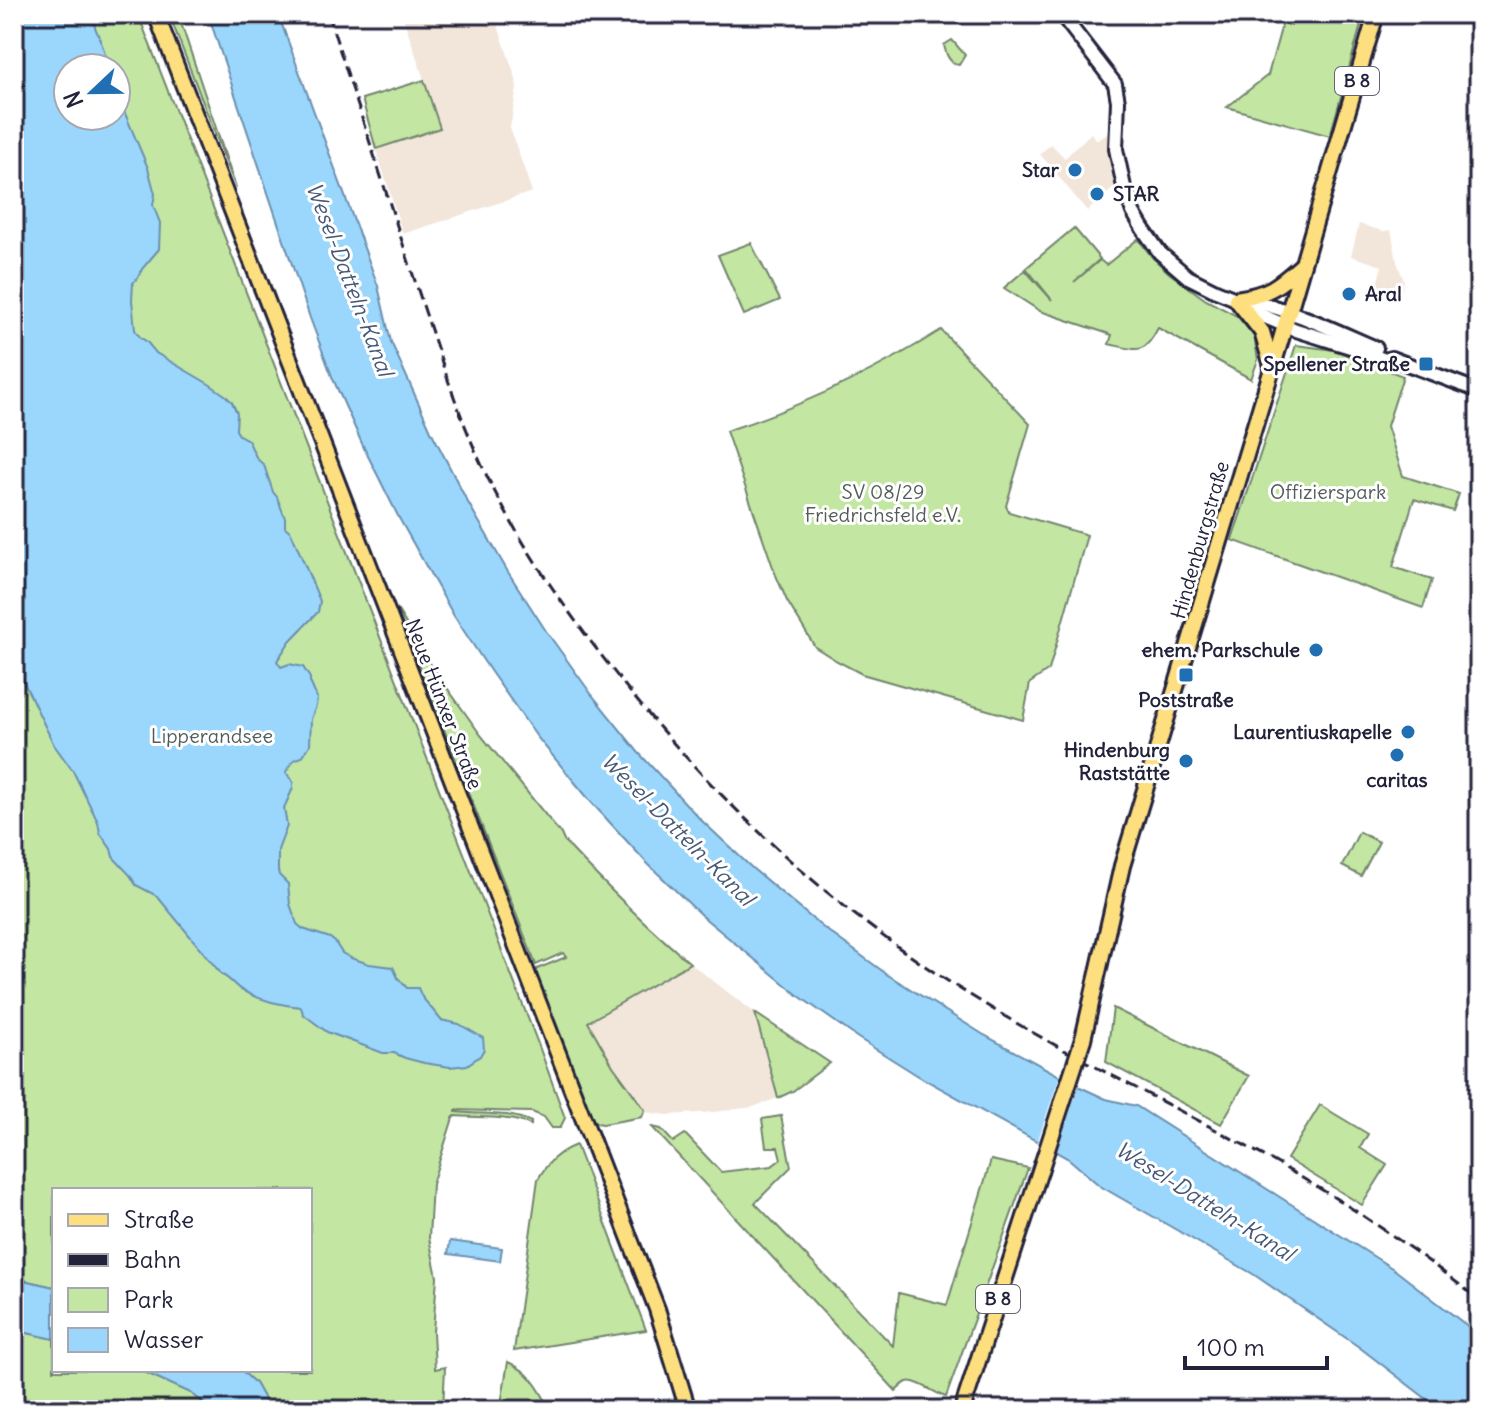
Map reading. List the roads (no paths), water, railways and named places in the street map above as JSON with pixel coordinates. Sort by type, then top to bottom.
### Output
[{"type":"main road","name":"Neue Hünxer Straße","points":[[156,14],[657,1309],[688,1410]]},
{"type":"main road","name":"Hindenburgstraße","points":[[962,1410],[1083,1039],[1122,866],[1376,14]]},
{"type":"main road","points":[[1272,366],[1262,332],[1236,299],[1268,292],[1302,265]]},
{"type":"street","points":[[1061,14],[1115,84],[1118,101],[1116,149],[1126,195],[1138,221],[1160,253],[1188,277],[1236,299],[1251,311],[1287,319],[1386,352],[1391,358],[1479,391]]},
{"type":"water","points":[[14,14],[93,14],[104,52],[52,52],[52,132],[132,130],[148,168],[155,194],[153,205],[160,223],[159,249],[133,283],[135,330],[156,353],[209,384],[232,402],[237,413],[236,430],[248,440],[257,459],[264,465],[285,518],[285,527],[291,532],[320,601],[318,612],[290,641],[277,661],[281,667],[289,664],[303,667],[317,698],[311,719],[310,745],[286,772],[293,782],[293,788],[284,808],[287,826],[278,850],[279,875],[288,884],[290,904],[297,924],[330,938],[342,953],[351,958],[393,967],[407,988],[418,988],[441,1020],[459,1024],[483,1038],[484,1049],[480,1056],[467,1065],[450,1067],[383,1053],[327,1032],[303,1014],[301,1007],[257,997],[222,975],[157,896],[136,885],[113,857],[73,771],[54,745],[14,665]]},
{"type":"water","name":"Wesel-Datteln-Kanal","points":[[208,14],[278,14],[378,286],[391,342],[431,431],[466,499],[546,631],[638,752],[699,818],[752,868],[821,926],[888,975],[984,1035],[1080,1087],[1106,1099],[1136,1106],[1395,1270],[1479,1335],[1479,1410],[1441,1410],[1359,1347],[1253,1274],[1100,1186],[1069,1159],[920,1077],[858,1038],[799,996],[702,916],[646,862],[592,803],[537,737],[454,616],[364,448],[310,318]]},
{"type":"water","points":[[450,1241],[502,1248],[500,1261],[448,1254]]},
{"type":"water","points":[[14,1278],[52,1287],[52,1339],[14,1330]]},
{"type":"water","points":[[144,1372],[243,1372],[255,1383],[270,1410],[213,1410],[191,1393]]},
{"type":"railway","points":[[328,14],[446,375],[483,468],[521,539],[566,608],[681,752],[726,800],[823,889],[928,968],[1049,1042],[1312,1184],[1397,1239],[1479,1300]]},
{"type":"place","name":"Star","points":[[1075,170]]},
{"type":"place","name":"STAR","points":[[1097,194]]},
{"type":"place","name":"Aral","points":[[1349,294]]},
{"type":"place","name":"Spellener Straße","points":[[1426,364]]},
{"type":"place","name":"ehem. Parkschule","points":[[1316,650]]},
{"type":"place","name":"Poststraße","points":[[1186,675]]},
{"type":"place","name":"Laurentiuskapelle","points":[[1408,732]]},
{"type":"place","name":"caritas","points":[[1397,755]]},
{"type":"place","name":"Hindenburg Raststätte","points":[[1186,761]]},
{"type":"park label","name":"Offizierspark","points":[[1328,492]]},
{"type":"park label","name":"SV 08/29 Friedrichsfeld e.V.","points":[[883,504]]},
{"type":"park label","name":"Lipperandsee","points":[[212,736]]}]
